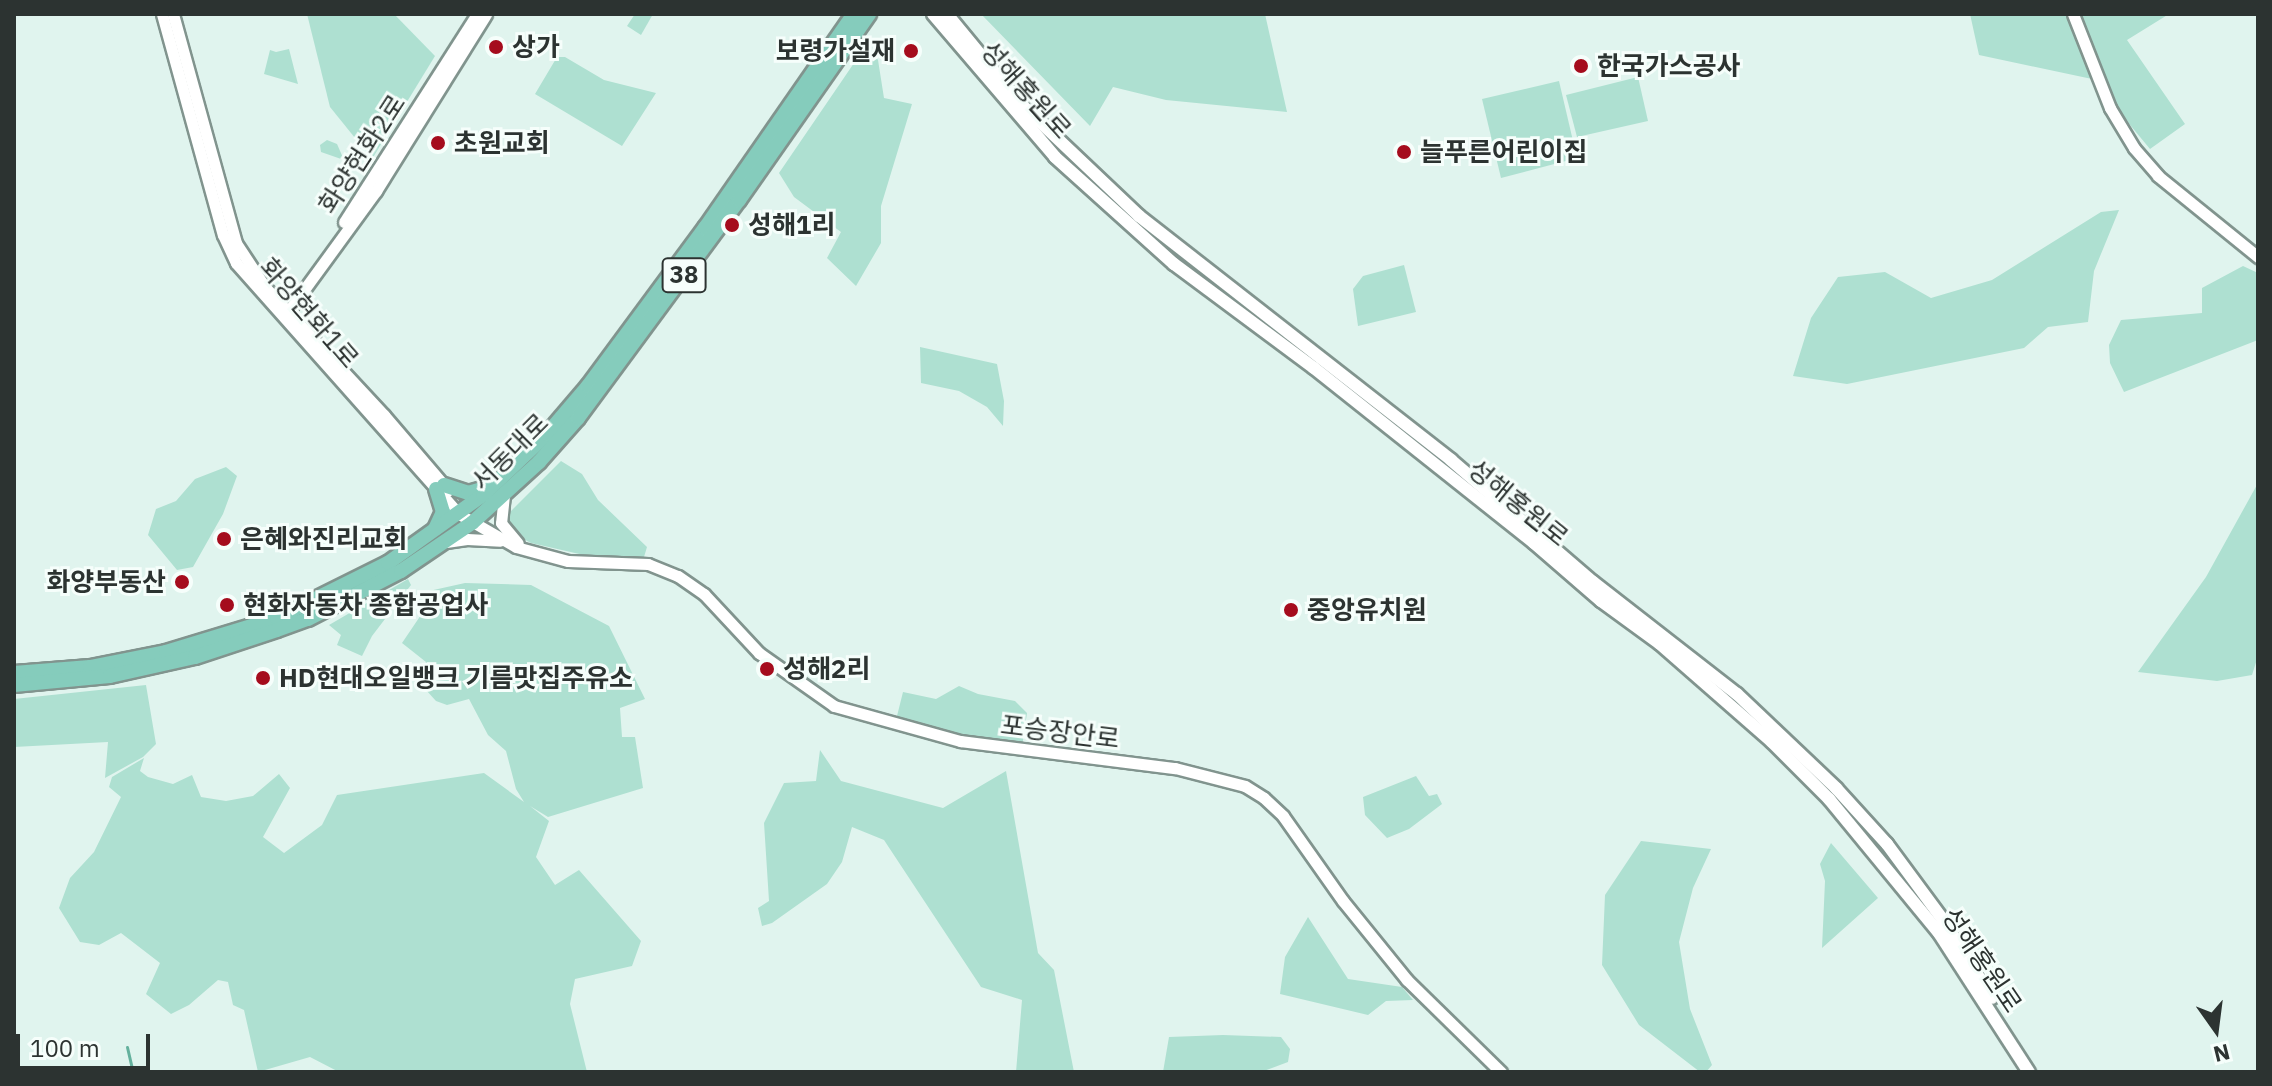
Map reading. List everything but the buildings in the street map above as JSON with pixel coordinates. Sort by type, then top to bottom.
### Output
[{"type":"main road","points":[[862,17],[879,14]]},
{"type":"main road","points":[[924,14],[940,17]]},
{"type":"main road","points":[[955,14],[980,56]]},
{"type":"main road","name":"서동대로","points":[[14,685],[110,676],[234,645],[308,619],[401,571],[437,538],[499,490],[588,386],[862,17]]},
{"type":"main road","name":"성해홍원로","points":[[940,17],[1057,141],[1139,216],[1451,460],[1593,582],[1737,694],[1836,788],[1887,844],[1943,920],[2039,1072]]},
{"type":"main road","name":"성해홍원로","points":[[940,17],[1055,157],[1174,264],[1314,368],[1601,601],[1660,644],[1772,742],[1829,799],[1939,933],[2029,1072]]},
{"type":"main road","points":[[437,538],[443,515],[440,487],[468,493],[499,490]]},
{"type":"main road","name":"서동대로","points":[[14,673],[126,660],[240,631],[341,588],[437,538]]},
{"type":"street","name":"화양현화1로","points":[[162,14],[223,235],[236,263],[285,312]]},
{"type":"street","name":"화양현화1로","points":[[173,14],[236,243],[285,312],[468,516]]},
{"type":"street","name":"화양현화2로","points":[[285,312],[477,14]]},
{"type":"street","name":"화양현화2로","points":[[285,312],[376,191],[486,14]]},
{"type":"street","points":[[2073,14],[2110,108],[2143,159],[2158,176],[2258,257]]},
{"type":"street","points":[[499,490],[501,523],[518,546]]},
{"type":"street","points":[[468,516],[518,546]]},
{"type":"street","points":[[468,516],[503,542]]},
{"type":"street","points":[[437,538],[503,542],[518,546]]},
{"type":"street","name":"포승장안로","points":[[518,546],[568,561],[648,564],[667,570],[704,594],[759,653],[834,706],[867,717],[960,741],[1175,768],[1245,786],[1283,816],[1379,948],[1417,991],[1501,1072]]},
{"type":"green space","points":[[307,14],[394,14],[435,56],[372,159],[330,107]]},
{"type":"green space","points":[[635,14],[653,14],[641,35],[627,26]]},
{"type":"green space","points":[[981,14],[1265,14],[1287,112],[1166,100],[1113,87],[1090,126]]},
{"type":"green space","points":[[1970,14],[2169,14],[2127,40],[2185,124],[2150,149],[2092,79],[1979,55]]},
{"type":"green space","points":[[867,44],[878,60],[884,98],[912,104],[881,206],[881,243],[856,286],[827,258],[841,232],[794,197],[779,173]]},
{"type":"green space","points":[[289,49],[298,84],[264,74],[270,50]]},
{"type":"green space","points":[[557,57],[565,57],[604,80],[656,93],[622,146],[535,94]]},
{"type":"green space","points":[[1638,77],[1648,121],[1577,137],[1566,95]]},
{"type":"green space","points":[[1559,81],[1577,158],[1501,178],[1482,99]]},
{"type":"green space","points":[[327,140],[337,144],[344,160],[321,152],[320,145]]},
{"type":"green space","points":[[2119,210],[2094,271],[2088,322],[2048,327],[2024,348],[1847,384],[1793,376],[1811,318],[1838,277],[1885,272],[1931,298],[1992,280],[2101,212]]},
{"type":"green space","points":[[1404,265],[1416,312],[1358,326],[1353,289],[1363,276]]},
{"type":"green space","points":[[2243,266],[2258,273],[2258,340],[2124,392],[2110,363],[2109,345],[2121,320],[2202,313],[2202,288]]},
{"type":"green space","points":[[920,347],[997,364],[1004,401],[1003,426],[987,407],[959,391],[921,383]]},
{"type":"green space","points":[[561,461],[582,474],[598,500],[647,547],[644,557],[597,558],[531,543],[514,534],[507,523],[509,513]]},
{"type":"green space","points":[[226,467],[237,476],[223,514],[193,567],[177,570],[148,535],[156,509],[176,501],[195,479]]},
{"type":"green space","points":[[2258,483],[2258,656],[2252,675],[2217,681],[2138,672],[2206,577]]},
{"type":"green space","points":[[408,579],[411,585],[372,636],[362,656],[337,645],[341,635],[329,625]]},
{"type":"green space","points":[[465,583],[531,585],[609,626],[645,699],[620,708],[622,737],[635,737],[643,788],[548,817],[530,806],[549,821],[536,857],[555,885],[579,870],[641,941],[632,966],[575,979],[570,1004],[587,1072],[339,1072],[310,1057],[258,1072],[244,1010],[233,1005],[228,982],[218,980],[189,1005],[171,1014],[146,994],[160,963],[121,933],[99,945],[80,942],[59,908],[70,878],[94,852],[121,797],[109,787],[112,777],[144,758],[140,771],[148,777],[173,784],[192,775],[201,797],[226,801],[253,796],[279,774],[290,788],[263,837],[284,853],[322,825],[337,795],[484,773],[524,802],[516,789],[506,751],[488,735],[469,699],[447,705],[436,701],[416,679],[426,662],[402,643],[425,609],[429,591]]},
{"type":"green space","points":[[146,685],[156,744],[143,757],[105,778],[108,742],[14,747],[14,699]]},
{"type":"green space","points":[[959,686],[978,694],[1015,701],[1027,713],[1022,747],[953,735],[896,720],[903,692],[936,699]]},
{"type":"green space","points":[[820,750],[841,781],[943,808],[1006,771],[1038,953],[1054,970],[1074,1072],[1016,1072],[1022,1000],[981,987],[884,840],[852,827],[842,862],[827,884],[772,923],[762,926],[758,908],[769,901],[764,823],[784,783],[816,781]]},
{"type":"green space","points":[[1416,776],[1429,796],[1437,794],[1442,804],[1409,829],[1387,838],[1365,815],[1363,797]]},
{"type":"green space","points":[[1641,841],[1711,849],[1693,888],[1679,942],[1690,1009],[1712,1065],[1706,1072],[1700,1072],[1639,1025],[1602,965],[1605,895]]},
{"type":"green space","points":[[1831,843],[1878,898],[1822,948],[1825,881],[1820,864]]},
{"type":"green space","points":[[1308,917],[1348,979],[1402,987],[1413,1000],[1386,1001],[1368,1015],[1280,994],[1285,957]]},
{"type":"green space","points":[[1169,1037],[1281,1037],[1290,1049],[1288,1062],[1261,1072],[1163,1072]]},
{"type":"waterway","points":[[127,1047],[133,1072]]},
{"type":"place","name":"상가","points":[[496,47]]},
{"type":"place","name":"보령가설재","points":[[911,51]]},
{"type":"place","name":"한국가스공사","points":[[1581,66]]},
{"type":"place","name":"초원교회","points":[[438,143]]},
{"type":"place","name":"늘푸른어린이집","points":[[1404,152]]},
{"type":"place","name":"성해1리","points":[[732,225]]},
{"type":"place","name":"은혜와진리교회","points":[[224,539]]},
{"type":"place","name":"화양부동산","points":[[182,582]]},
{"type":"place","name":"현화자동차 종합공업사","points":[[227,605]]},
{"type":"place","name":"중앙유치원","points":[[1291,610]]},
{"type":"place","name":"성해2리","points":[[767,669]]},
{"type":"place","name":"HD현대오일뱅크 기름맛집주유소","points":[[263,678]]}]
